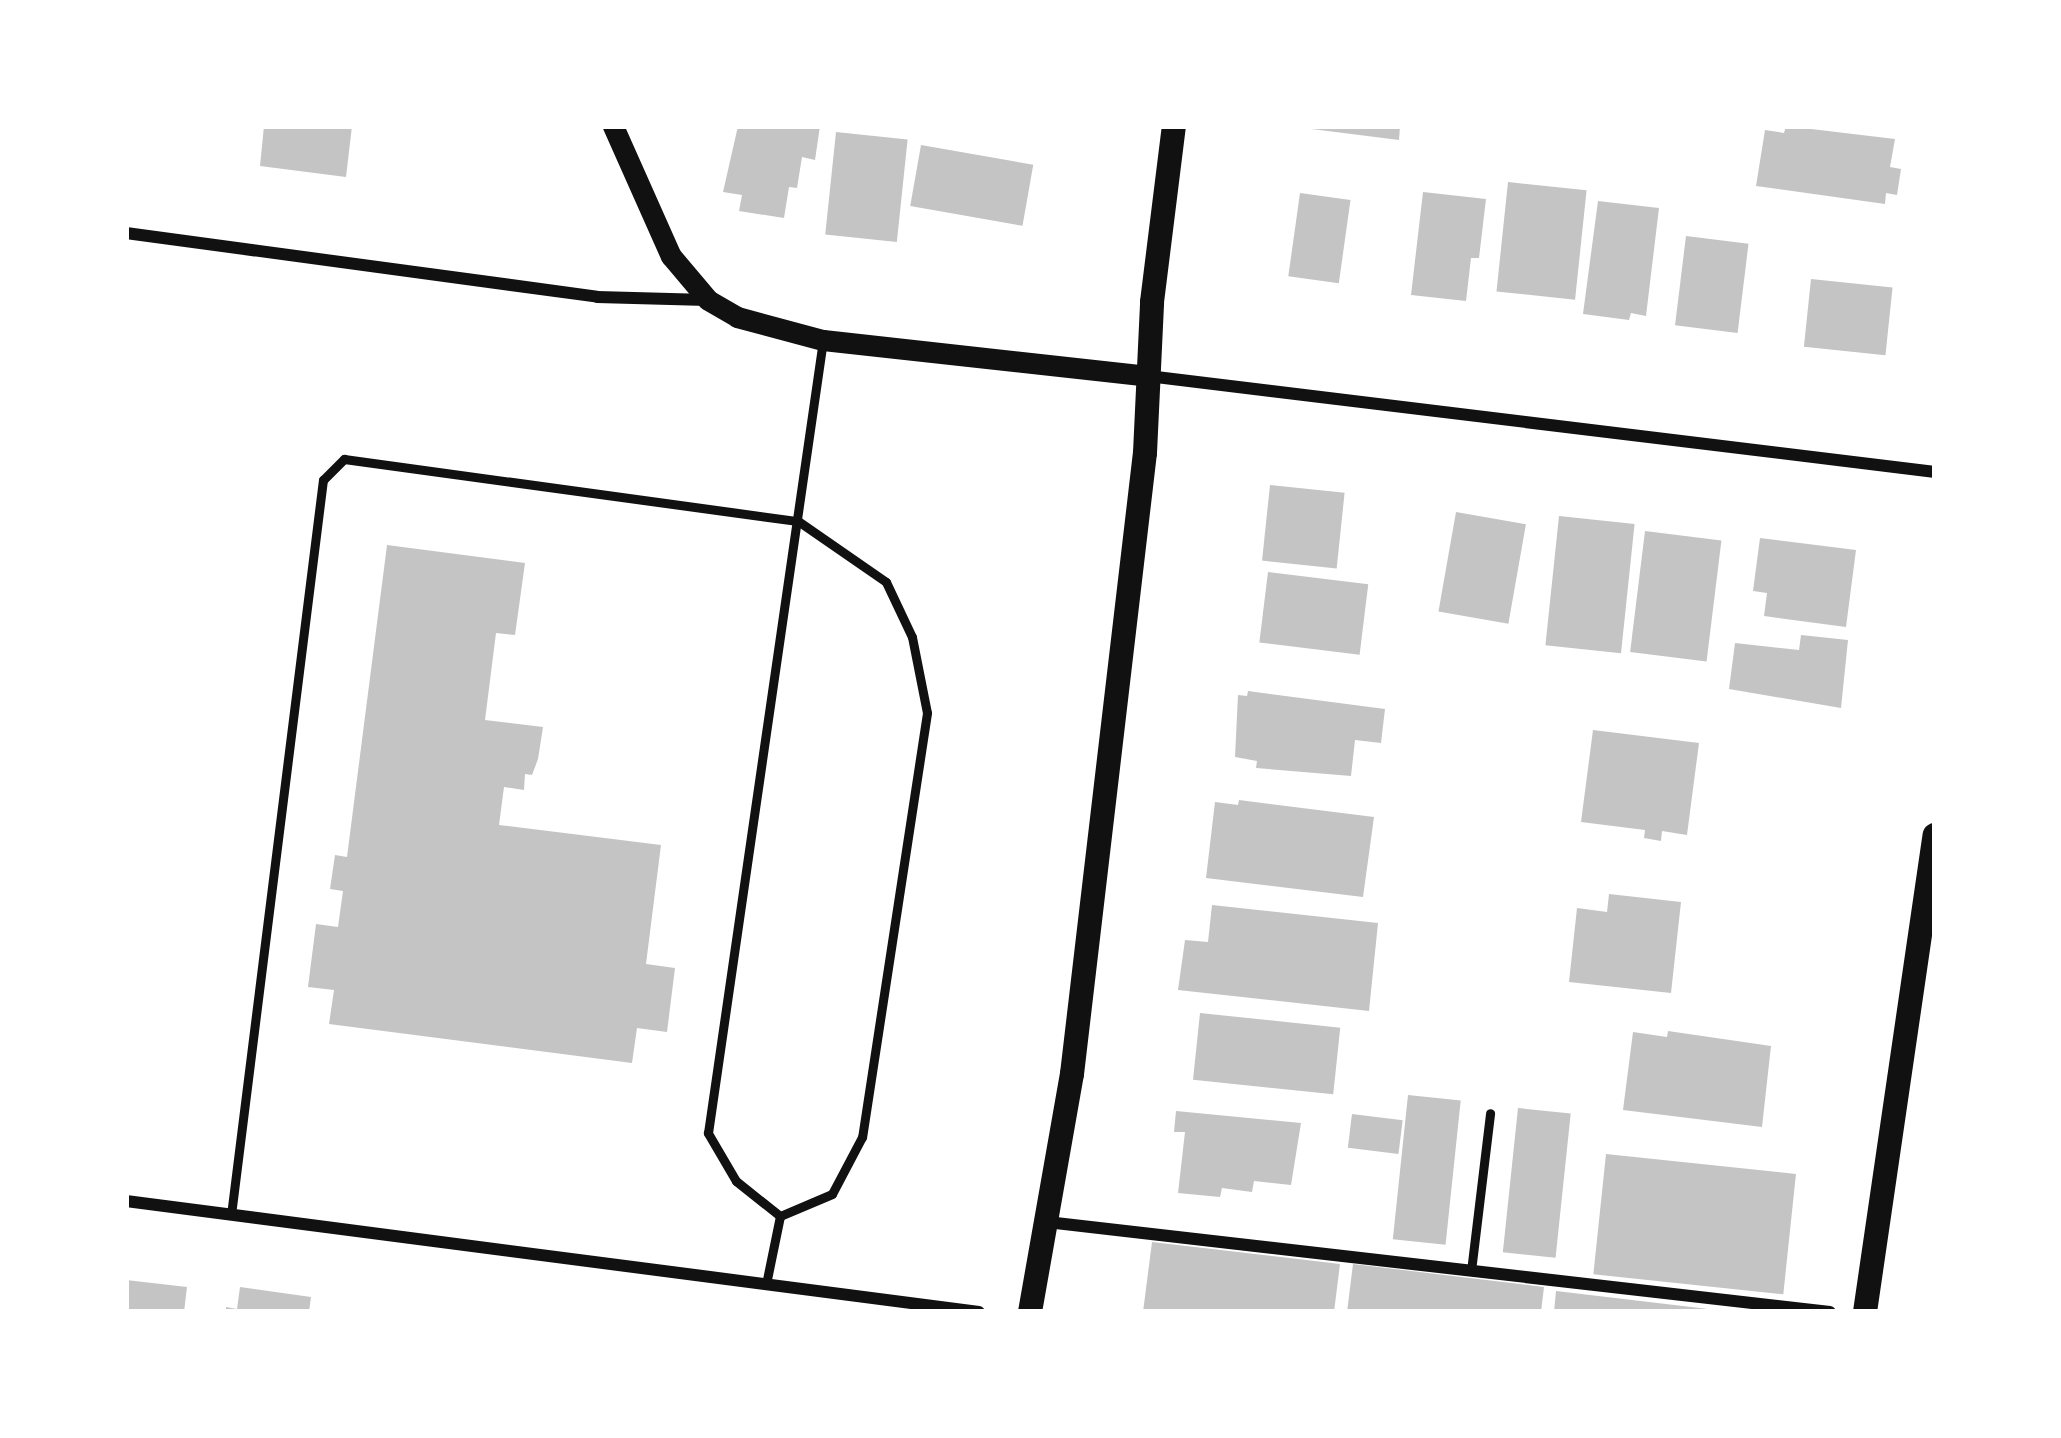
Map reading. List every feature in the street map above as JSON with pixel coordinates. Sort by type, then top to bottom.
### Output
[{"type":"main road","points":[[1030,1312],[1075,1051],[1145,452],[1148,376],[1174,126]]},
{"type":"main road","points":[[1865,1312],[1935,835]]},
{"type":"street","points":[[613,126],[663,241],[708,300],[737,317],[823,340],[1935,472]]},
{"type":"street","points":[[126,233],[597,297],[708,300]]},
{"type":"street","points":[[126,1201],[979,1312]]},
{"type":"street","points":[[1047,1222],[1830,1312]]},
{"type":"lane","points":[[780,1216],[736,1181],[708,1133],[823,340]]},
{"type":"lane","points":[[231,1215],[323,480],[344,459],[798,521],[886,582],[912,637],[927,712],[862,1137],[832,1193],[780,1216]]},
{"type":"lane","points":[[1471,1271],[1490,1113]]},
{"type":"lane","points":[[766,1284],[780,1216]]},
{"type":"building","points":[[264,126],[352,126],[346,177],[260,166]]},
{"type":"building","points":[[738,126],[820,126],[815,160],[802,157],[797,188],[789,187],[784,218],[739,211],[742,195],[723,192]]},
{"type":"building","points":[[1288,126],[1400,126],[1399,140]]},
{"type":"building","points":[[1786,126],[1895,139],[1890,167],[1901,169],[1897,195],[1886,193],[1885,204],[1756,186],[1765,130],[1784,133]]},
{"type":"building","points":[[836,132],[908,140],[897,242],[825,234]]},
{"type":"building","points":[[921,145],[1033,165],[1023,226],[910,206]]},
{"type":"building","points":[[1508,182],[1587,190],[1575,300],[1497,291]]},
{"type":"building","points":[[1423,192],[1486,199],[1479,258],[1471,258],[1466,301],[1411,295]]},
{"type":"building","points":[[1300,193],[1351,200],[1339,283],[1288,276]]},
{"type":"building","points":[[1598,201],[1659,208],[1646,316],[1631,313],[1629,320],[1583,314]]},
{"type":"building","points":[[1686,236],[1749,244],[1738,333],[1675,325]]},
{"type":"building","points":[[1811,279],[1893,288],[1885,355],[1804,347]]},
{"type":"building","points":[[1270,485],[1345,493],[1337,568],[1262,561]]},
{"type":"building","points":[[1456,512],[1526,524],[1508,624],[1438,611]]},
{"type":"building","points":[[1559,516],[1635,524],[1621,653],[1545,645]]},
{"type":"building","points":[[1645,531],[1721,540],[1707,661],[1630,652]]},
{"type":"building","points":[[1760,538],[1856,550],[1846,627],[1764,616],[1767,593],[1753,591]]},
{"type":"building","points":[[387,545],[525,563],[515,635],[496,633],[485,720],[543,727],[538,759],[532,775],[525,774],[524,790],[504,787],[499,825],[661,845],[646,964],[675,968],[667,1032],[637,1028],[632,1063],[329,1024],[334,990],[308,987],[316,924],[338,927],[343,891],[330,889],[335,855],[347,857]]},
{"type":"building","points":[[1268,572],[1368,584],[1360,655],[1259,642]]},
{"type":"building","points":[[1801,635],[1848,640],[1841,708],[1729,689],[1735,643],[1799,650]]},
{"type":"building","points":[[1248,691],[1385,709],[1381,743],[1355,740],[1351,776],[1256,768],[1257,761],[1235,757],[1238,695],[1247,696]]},
{"type":"building","points":[[1593,730],[1699,743],[1687,835],[1662,831],[1661,841],[1644,838],[1645,830],[1581,822]]},
{"type":"building","points":[[1239,800],[1374,817],[1363,897],[1206,878],[1215,802],[1238,805]]},
{"type":"building","points":[[1609,894],[1681,902],[1671,993],[1569,982],[1577,908],[1607,912]]},
{"type":"building","points":[[1212,905],[1378,923],[1369,1011],[1178,990],[1185,940],[1208,942]]},
{"type":"building","points":[[1200,1013],[1340,1028],[1333,1094],[1193,1080]]},
{"type":"building","points":[[1668,1031],[1771,1046],[1762,1127],[1623,1110],[1633,1032],[1667,1037]]},
{"type":"building","points":[[1408,1095],[1461,1101],[1446,1245],[1393,1239]]},
{"type":"building","points":[[1518,1108],[1571,1114],[1556,1258],[1503,1252]]},
{"type":"building","points":[[1176,1111],[1301,1123],[1291,1185],[1254,1181],[1252,1192],[1222,1188],[1220,1197],[1178,1193],[1185,1132],[1174,1132]]},
{"type":"building","points":[[1352,1114],[1403,1120],[1398,1154],[1348,1148]]},
{"type":"building","points":[[1606,1154],[1796,1174],[1783,1294],[1593,1274]]},
{"type":"building","points":[[1152,1242],[1340,1264],[1334,1312],[1143,1312]]},
{"type":"building","points":[[1353,1264],[1544,1287],[1541,1312],[1347,1312]]},
{"type":"building","points":[[126,1280],[187,1287],[184,1312],[126,1312]]},
{"type":"building","points":[[240,1287],[311,1297],[309,1312],[226,1312],[226,1307],[237,1309]]},
{"type":"building","points":[[1556,1291],[1708,1309],[1708,1312],[1554,1312]]}]
